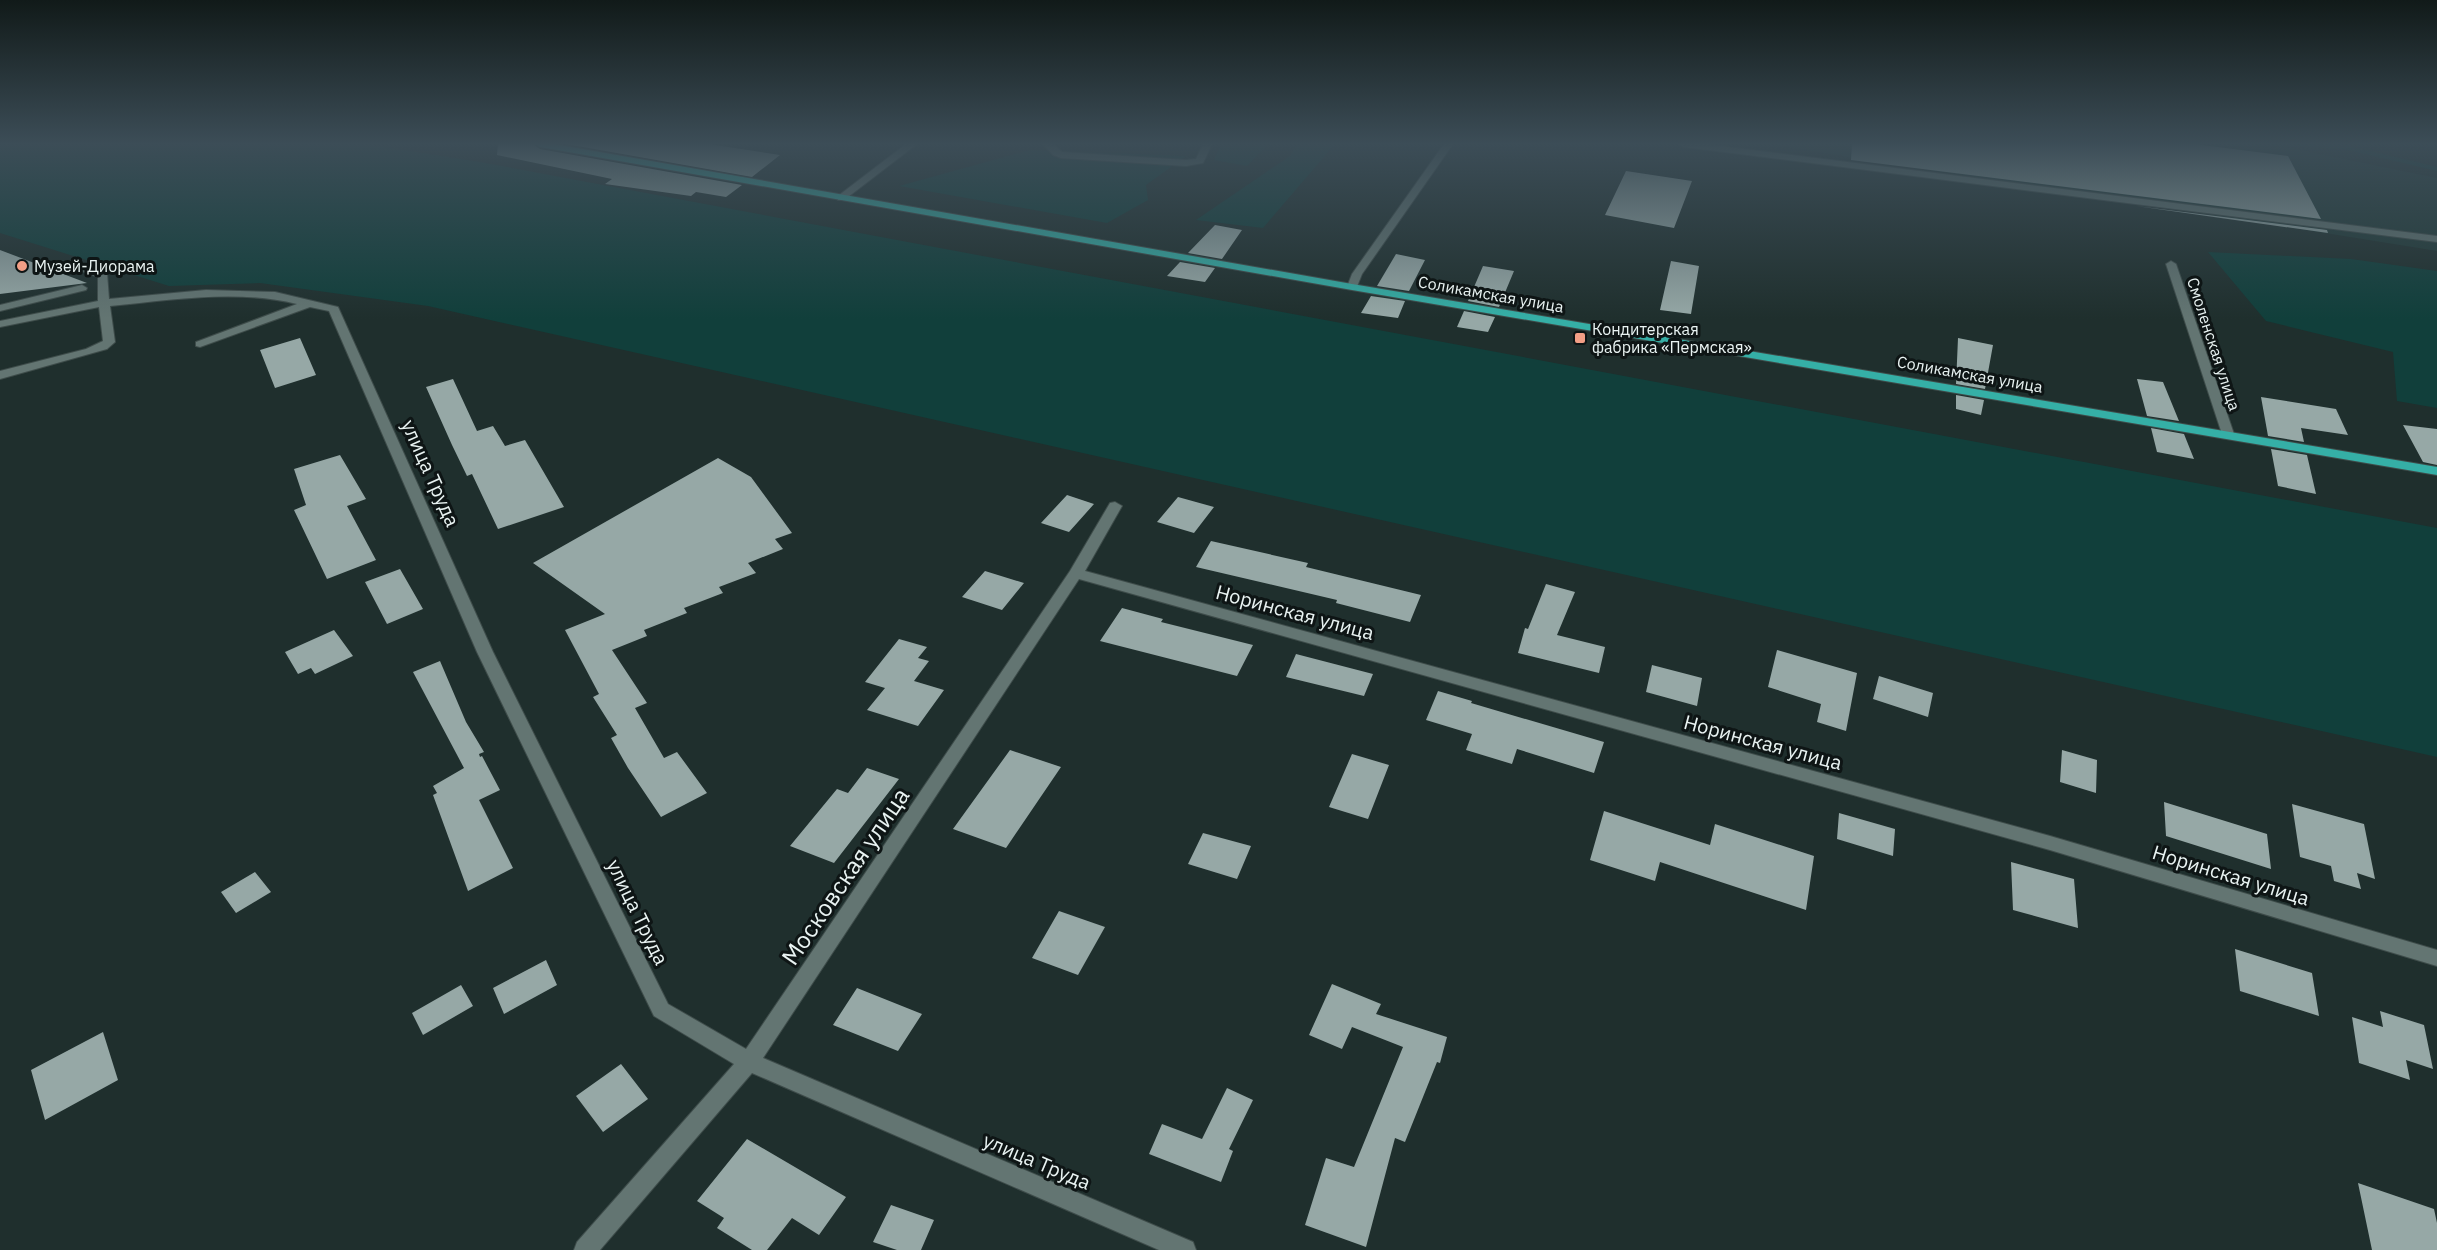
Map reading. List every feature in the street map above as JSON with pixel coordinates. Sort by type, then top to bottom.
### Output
[{"type":"main road","name":"Соликамская улица","points":[[866,202],[2437,471]]},
{"type":"street","points":[[1352,287],[1357,274],[1407,202]]},
{"type":"street","points":[[2149,202],[2437,239]]},
{"type":"street","points":[[0,375],[103,347],[109,342],[103,275],[72,264]]},
{"type":"street","name":"Смоленская улица","points":[[2171,264],[2228,434]]},
{"type":"street","points":[[0,308],[82,288]]},
{"type":"street","points":[[0,324],[104,303],[206,292],[275,295],[309,303]]},
{"type":"street","points":[[200,344],[309,303]]},
{"type":"street","name":"улица Труда","points":[[309,303],[334,309],[485,652],[661,1010],[749,1062],[1185,1250]]},
{"type":"street","name":"Московская улица","points":[[585,1250],[749,1062],[1076,573],[1115,506]]},
{"type":"street","name":"Норинская улица","points":[[1076,573],[2050,843],[2437,958]]},
{"type":"shaded area","points":[[0,202],[696,202],[2437,528],[2437,757],[428,306],[260,283],[169,286],[0,233]]},
{"type":"shaded area","points":[[991,202],[1144,202],[1107,223]]},
{"type":"shaded area","points":[[1222,202],[1285,202],[1263,228],[1196,220]]},
{"type":"shaded area","points":[[2133,202],[2437,202],[2437,251]]},
{"type":"shaded area","points":[[2208,252],[2351,259],[2437,271],[2437,408],[2397,401],[2393,352],[2266,321]]},
{"type":"building","points":[[1611,202],[1684,202],[1674,228],[1605,215]]},
{"type":"building","points":[[2188,202],[2312,202],[2321,219]]},
{"type":"building","points":[[2136,206],[2327,230],[2328,233]]},
{"type":"building","points":[[1215,225],[1242,230],[1222,259],[1188,253]]},
{"type":"building","name":"Музей-Диорама","points":[[0,250],[87,283],[0,294]]},
{"type":"building","points":[[1396,254],[1425,260],[1409,291],[1377,286]]},
{"type":"building","points":[[1671,261],[1699,266],[1691,314],[1660,310]]},
{"type":"building","points":[[1180,262],[1215,268],[1205,282],[1167,276]]},
{"type":"building","points":[[1483,266],[1514,271],[1499,307],[1468,301]]},
{"type":"building","points":[[1371,296],[1405,301],[1398,318],[1361,313]]},
{"type":"building","points":[[1464,311],[1495,317],[1488,332],[1457,327]]},
{"type":"building","points":[[300,338],[316,375],[275,388],[260,350]]},
{"type":"building","points":[[1958,338],[1993,345],[1985,389],[1956,384]]},
{"type":"building","points":[[453,379],[477,431],[493,426],[505,446],[525,440],[564,507],[498,529],[472,474],[467,476],[426,387]]},
{"type":"building","points":[[2137,379],[2163,382],[2179,421],[2147,416]]},
{"type":"building","points":[[1956,395],[1984,400],[1981,415],[1956,409]]},
{"type":"building","points":[[2261,397],[2336,409],[2348,435],[2301,428],[2304,442],[2268,436]]},
{"type":"building","points":[[2403,425],[2437,429],[2437,465],[2423,462]]},
{"type":"building","points":[[2151,428],[2184,434],[2194,459],[2157,452]]},
{"type":"building","points":[[2271,449],[2307,455],[2316,494],[2278,486]]},
{"type":"building","points":[[340,455],[366,499],[347,506],[376,560],[327,579],[294,510],[306,505],[294,469]]},
{"type":"building","points":[[718,458],[751,477],[792,533],[775,539],[783,549],[748,563],[756,573],[719,587],[723,593],[684,608],[687,613],[644,630],[647,636],[612,650],[647,703],[635,708],[664,758],[677,752],[707,793],[661,817],[611,738],[617,735],[593,697],[599,694],[565,630],[605,614],[533,563]]},
{"type":"building","points":[[1067,495],[1094,504],[1069,532],[1041,523]]},
{"type":"building","points":[[1178,497],[1214,507],[1194,533],[1157,522]]},
{"type":"building","points":[[1211,541],[1308,563],[1306,567],[1421,595],[1410,622],[1336,603],[1337,600],[1196,567]]},
{"type":"building","points":[[400,569],[423,609],[387,624],[365,582]]},
{"type":"building","points":[[985,571],[1024,583],[1002,610],[962,597]]},
{"type":"building","points":[[1546,584],[1575,592],[1557,635],[1605,647],[1599,673],[1518,653],[1525,628],[1528,629]]},
{"type":"building","points":[[1122,608],[1163,619],[1161,622],[1253,645],[1237,676],[1100,641]]},
{"type":"building","points":[[334,630],[353,656],[315,674],[311,668],[298,674],[285,652]]},
{"type":"building","points":[[899,639],[927,647],[918,658],[929,661],[914,681],[944,690],[918,726],[867,710],[885,688],[865,682]]},
{"type":"building","points":[[1777,650],[1857,673],[1846,731],[1817,722],[1821,704],[1768,687]]},
{"type":"building","points":[[1296,654],[1373,674],[1364,696],[1286,677]]},
{"type":"building","points":[[440,661],[466,722],[484,752],[479,754],[480,757],[482,756],[500,790],[479,800],[513,868],[468,891],[433,795],[437,793],[433,786],[464,768],[413,672]]},
{"type":"building","points":[[1652,665],[1702,678],[1697,706],[1646,692]]},
{"type":"building","points":[[1879,676],[1933,693],[1928,717],[1873,699]]},
{"type":"building","points":[[1438,691],[1604,742],[1594,773],[1517,749],[1512,764],[1466,750],[1472,734],[1426,720]]},
{"type":"building","points":[[1010,750],[1061,767],[1006,848],[953,829]]},
{"type":"building","points":[[2062,750],[2097,760],[2096,793],[2060,782]]},
{"type":"building","points":[[1352,754],[1389,765],[1368,819],[1329,807]]},
{"type":"building","points":[[867,768],[899,779],[834,863],[790,846],[837,789],[848,793]]},
{"type":"building","points":[[2164,802],[2267,834],[2271,869],[2166,836]]},
{"type":"building","points":[[2292,804],[2364,824],[2375,879],[2357,873],[2361,889],[2334,881],[2331,866],[2300,857]]},
{"type":"building","points":[[1604,811],[1710,845],[1715,824],[1814,856],[1806,910],[1660,862],[1655,881],[1590,860]]},
{"type":"building","points":[[1839,813],[1895,829],[1893,856],[1837,839]]},
{"type":"building","points":[[1203,833],[1251,846],[1237,879],[1188,864]]},
{"type":"building","points":[[2011,862],[2074,879],[2078,928],[2013,910]]},
{"type":"building","points":[[255,872],[271,892],[236,913],[221,892]]},
{"type":"building","points":[[1059,911],[1105,927],[1078,975],[1032,958]]},
{"type":"building","points":[[2235,949],[2312,973],[2319,1016],[2240,991]]},
{"type":"building","points":[[546,960],[557,985],[504,1014],[493,988]]},
{"type":"building","points":[[1332,984],[1381,1004],[1376,1014],[1447,1037],[1440,1063],[1437,1062],[1405,1142],[1395,1138],[1366,1247],[1305,1225],[1326,1158],[1354,1167],[1403,1047],[1352,1027],[1342,1049],[1309,1035]]},
{"type":"building","points":[[461,985],[473,1006],[423,1035],[412,1013]]},
{"type":"building","points":[[857,988],[922,1014],[898,1051],[833,1025]]},
{"type":"building","points":[[2380,1011],[2424,1025],[2433,1069],[2406,1060],[2410,1080],[2359,1063],[2352,1017],[2383,1027]]},
{"type":"building","points":[[103,1032],[118,1080],[45,1120],[31,1070]]},
{"type":"building","points":[[621,1064],[648,1099],[603,1132],[576,1096]]},
{"type":"building","points":[[1227,1088],[1253,1100],[1229,1149],[1233,1151],[1221,1182],[1149,1154],[1162,1124],[1202,1139]]},
{"type":"building","points":[[747,1139],[846,1197],[819,1235],[792,1218],[767,1250],[752,1250],[717,1228],[724,1218],[697,1201]]},
{"type":"building","points":[[2358,1183],[2434,1209],[2437,1223],[2437,1250],[2372,1250]]},
{"type":"building","points":[[891,1205],[934,1220],[921,1250],[897,1250],[873,1242]]},
{"type":"place","name":"Музей-Диорама","points":[[22,266]]},
{"type":"place","name":"Кондитерская фабрика «Пермская»","points":[[1580,338]]}]
